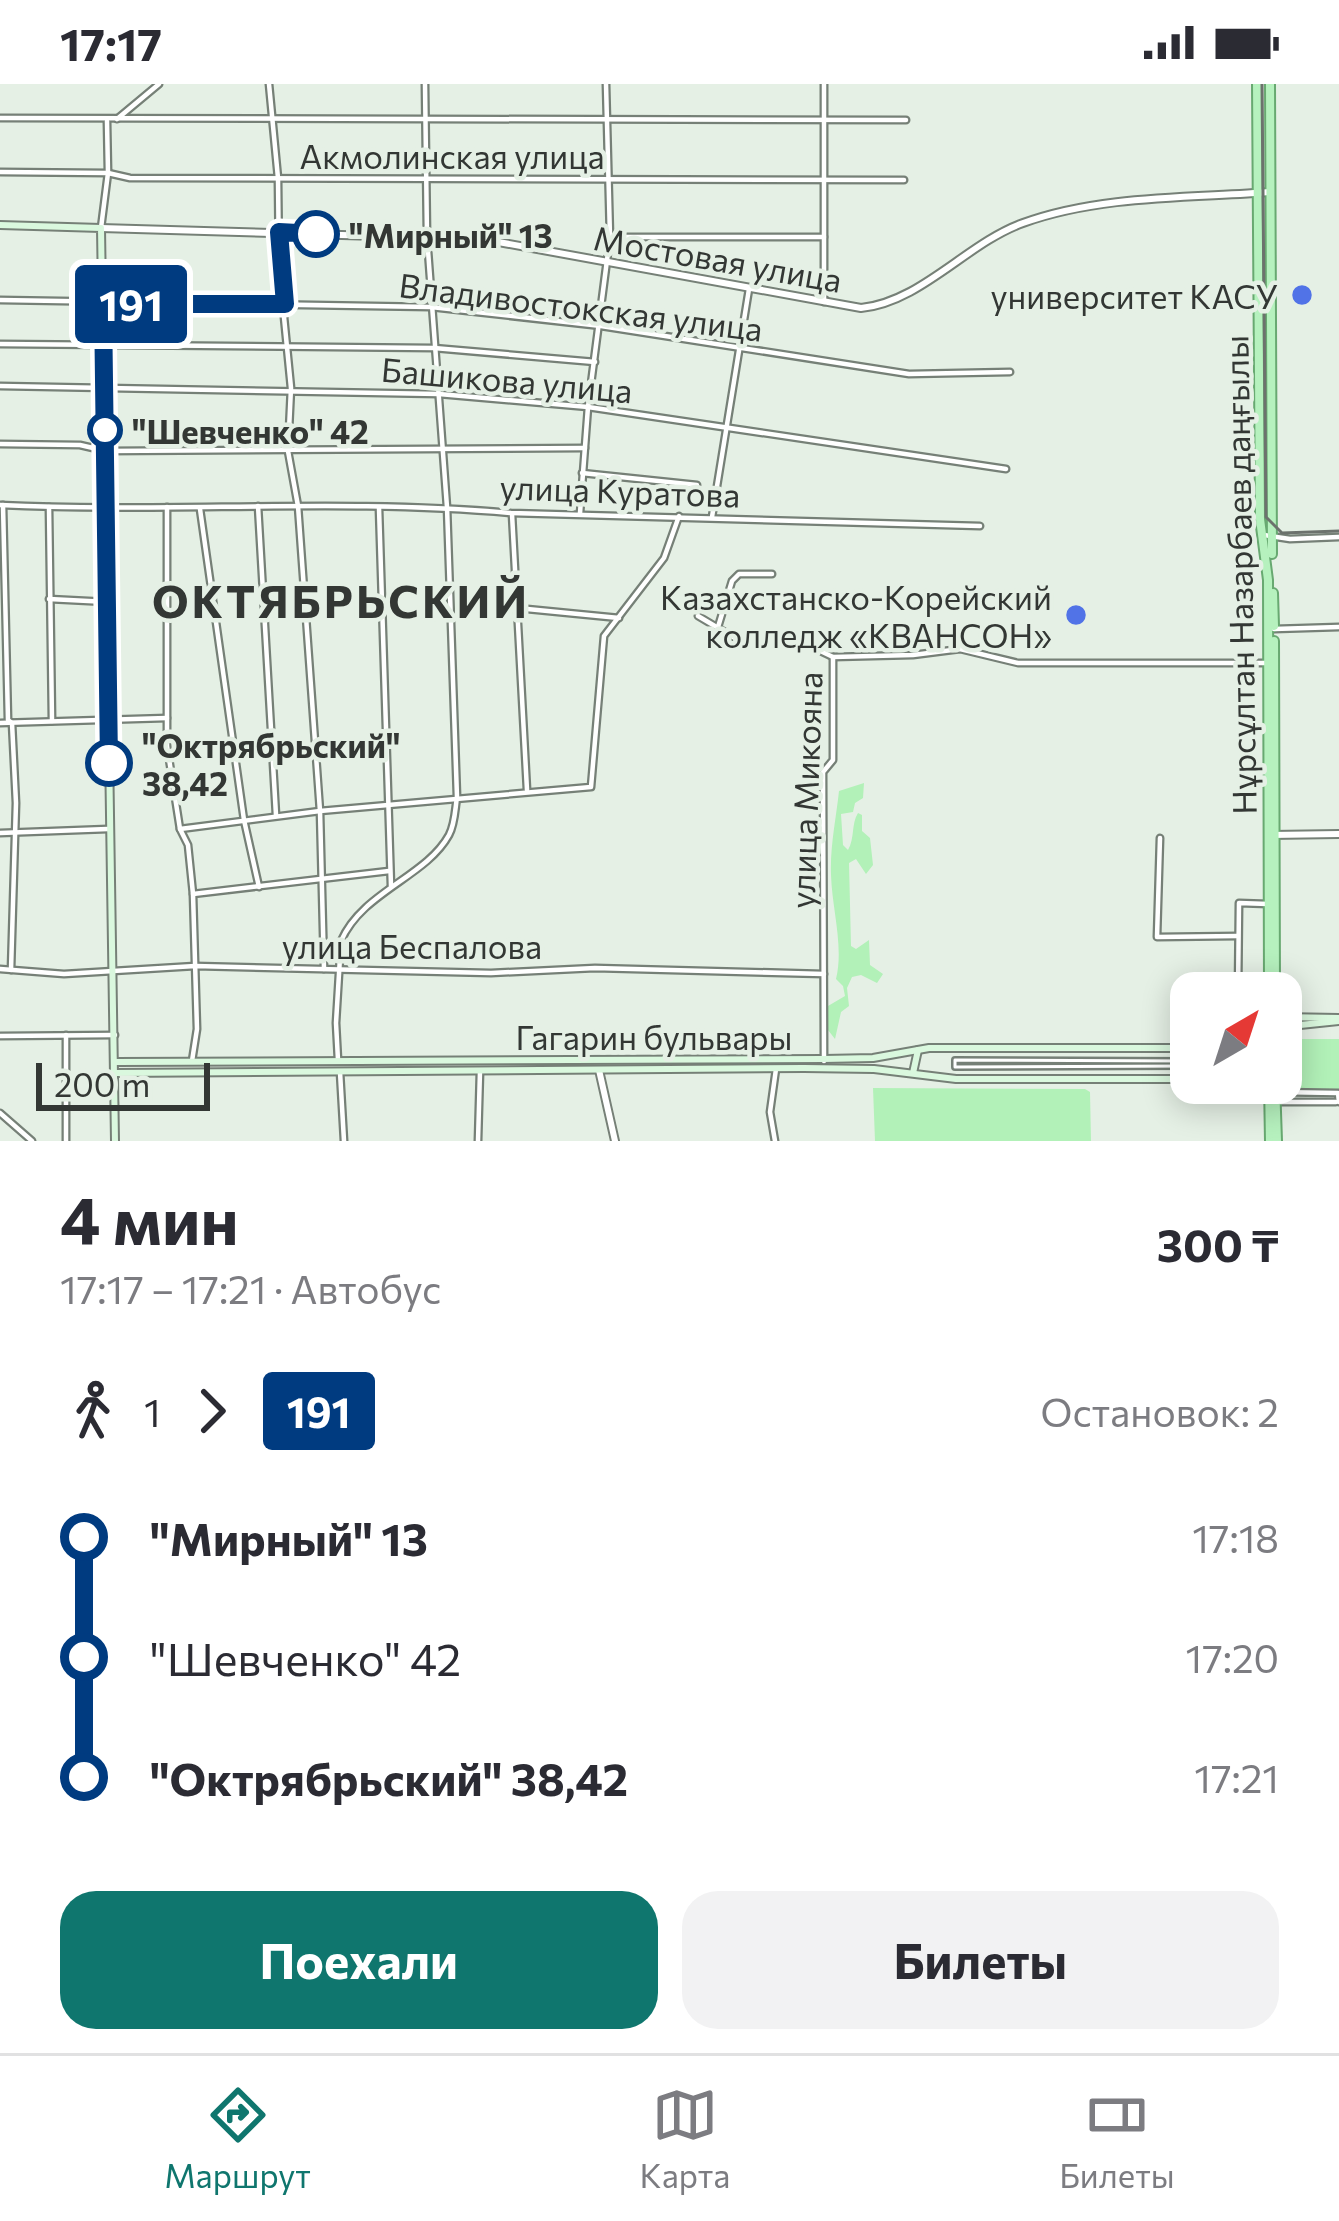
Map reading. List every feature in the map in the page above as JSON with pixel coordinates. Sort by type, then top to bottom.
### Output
[{"type":"main road","name":"Нұрсұлтан Назарбаев даңғылы","points":[[1257,84],[1260,519],[1269,536],[1271,663]]},
{"type":"main road","name":"Нұрсұлтан Назарбаев даңғылы","points":[[1270,84],[1272,972]]},
{"type":"main road","name":"Мостовая улица","points":[[0,225],[101,228]]},
{"type":"main road","points":[[101,228],[115,1141]]},
{"type":"main road","name":"Нұрсұлтан Назарбаев даңғылы","points":[[1271,835],[1271,972]]},
{"type":"main road","points":[[1302,1018],[1339,1020]]},
{"type":"main road","points":[[1302,1024],[1339,1020]]},
{"type":"main road","name":"Гагарин бульвары","points":[[116,1073],[480,1071],[873,1058],[918,1050],[1170,1047]]},
{"type":"main road","points":[[914,1073],[918,1050]]},
{"type":"main road","points":[[338,1060],[340,1072]]},
{"type":"main road","name":"Гагарин бульвары","points":[[116,1062],[338,1060],[598,1065],[613,1070],[824,1069],[956,1079],[1170,1078]]},
{"type":"main road","points":[[1273,1104],[1274,1141]]},
{"type":"street","points":[[110,121],[158,84]]},
{"type":"street","points":[[269,84],[291,388],[288,451],[298,506],[320,811],[324,970]]},
{"type":"street","points":[[338,1060],[339,970],[346,930],[391,886],[440,849],[453,827],[457,797],[447,507],[427,237],[425,84]]},
{"type":"street","points":[[580,514],[588,406],[610,237],[606,84]]},
{"type":"street","points":[[824,84],[824,302]]},
{"type":"street","points":[[0,118],[906,120]]},
{"type":"street","points":[[101,228],[110,121]]},
{"type":"street","name":"Акмолинская улица","points":[[0,172],[108,173],[130,178],[904,180]]},
{"type":"street","name":"Мостовая улица","points":[[101,228],[482,239],[861,308],[886,305],[993,235],[1050,214],[1271,192]]},
{"type":"street","points":[[610,237],[824,237]]},
{"type":"street","points":[[712,517],[749,289]]},
{"type":"street","name":"Владивостокская улица","points":[[0,300],[431,307],[601,326],[909,374],[1010,372]]},
{"type":"street","points":[[0,344],[434,348],[596,362]]},
{"type":"street","name":"Башикова улица","points":[[0,386],[291,388],[588,406],[1006,469]]},
{"type":"street","points":[[0,444],[80,445],[106,451],[585,448]]},
{"type":"street","points":[[582,473],[697,485]]},
{"type":"street","points":[[2,505],[15,833],[11,970]]},
{"type":"street","name":"улица Куратова","points":[[2,505],[447,507],[512,513],[980,526]]},
{"type":"street","points":[[167,506],[167,746],[180,829],[188,845],[193,895],[197,1029],[193,1061]]},
{"type":"street","points":[[257,506],[276,815]]},
{"type":"street","points":[[49,507],[52,721]]},
{"type":"street","points":[[379,508],[391,886]]},
{"type":"street","points":[[200,509],[244,820],[259,887]]},
{"type":"street","points":[[512,513],[527,790]]},
{"type":"street","points":[[180,829],[276,815],[591,787],[604,636],[664,559],[680,515]]},
{"type":"street","points":[[1269,536],[1339,537]]},
{"type":"street","points":[[718,627],[732,581],[739,574],[772,574]]},
{"type":"street","points":[[50,599],[108,602]]},
{"type":"street","points":[[517,608],[620,618]]},
{"type":"street","points":[[698,616],[735,638],[814,648],[832,657],[960,649],[1018,663],[1271,663]]},
{"type":"street","points":[[1274,629],[1339,627]]},
{"type":"street","name":"улица Микояна","points":[[824,1069],[824,772],[833,760],[832,657]]},
{"type":"street","points":[[0,723],[167,718]]},
{"type":"street","points":[[0,832],[110,829]]},
{"type":"street","points":[[1271,835],[1339,834]]},
{"type":"street","points":[[1160,838],[1157,937],[1238,936]]},
{"type":"street","points":[[193,895],[389,871]]},
{"type":"street","points":[[1238,972],[1239,903],[1268,904]]},
{"type":"street","name":"улица Беспалова","points":[[0,969],[113,972],[195,966],[491,974],[595,968],[824,974]]},
{"type":"street","points":[[66,1035],[66,1141]]},
{"type":"street","points":[[0,1036],[115,1035]]},
{"type":"street","points":[[1170,1063],[956,1060],[956,1067],[1170,1064]]},
{"type":"street","points":[[1034,1060],[1034,1067]]},
{"type":"street","points":[[598,1065],[615,1141]]},
{"type":"street","points":[[606,1100],[613,1070]]},
{"type":"street","points":[[775,1141],[770,1112],[776,1070]]},
{"type":"street","points":[[478,1141],[480,1071]]},
{"type":"street","points":[[340,1072],[344,1141]]},
{"type":"street","points":[[1302,1092],[1338,1093],[1338,1102],[1302,1096]]},
{"type":"street","points":[[0,1113],[32,1141]]},
{"type":"green space","points":[[864,783],[863,798],[855,803],[853,812],[841,814],[843,845],[848,850],[856,817],[862,815],[873,865],[866,874],[856,859],[849,863],[851,946],[856,949],[869,940],[870,965],[883,974],[877,983],[861,975],[852,977],[847,988],[849,1006],[841,1012],[835,1039],[828,1030],[828,1006],[845,996],[836,979],[839,954],[832,843],[839,791]]},
{"type":"green space","points":[[1302,1039],[1339,1039],[1339,1091],[1302,1090]]},
{"type":"green space","points":[[873,1088],[1085,1089],[1090,1092],[1091,1141],[875,1141]]},
{"type":"tram line","points":[[1262,84],[1266,517],[1282,533],[1339,531]]},
{"type":"bus line","name":"191","points":[[109,763],[103,304],[285,304],[279,232],[316,234]]},
{"type":"place","name":"\"Мирный\" 13","points":[[316,234]]},
{"type":"place","name":"университет КАСУ","points":[[1302,295]]},
{"type":"place","name":"\"Шевченко\" 42","points":[[105,430]]},
{"type":"place","name":"Казахстанско-Корейский колледж «КВАНСОН»","points":[[1076,615]]},
{"type":"place","name":"\"Октрябрьский\" 38,42","points":[[109,763]]},
{"type":"district","name":"ОКТЯБРЬСКИЙ","points":[[341,599]]}]
